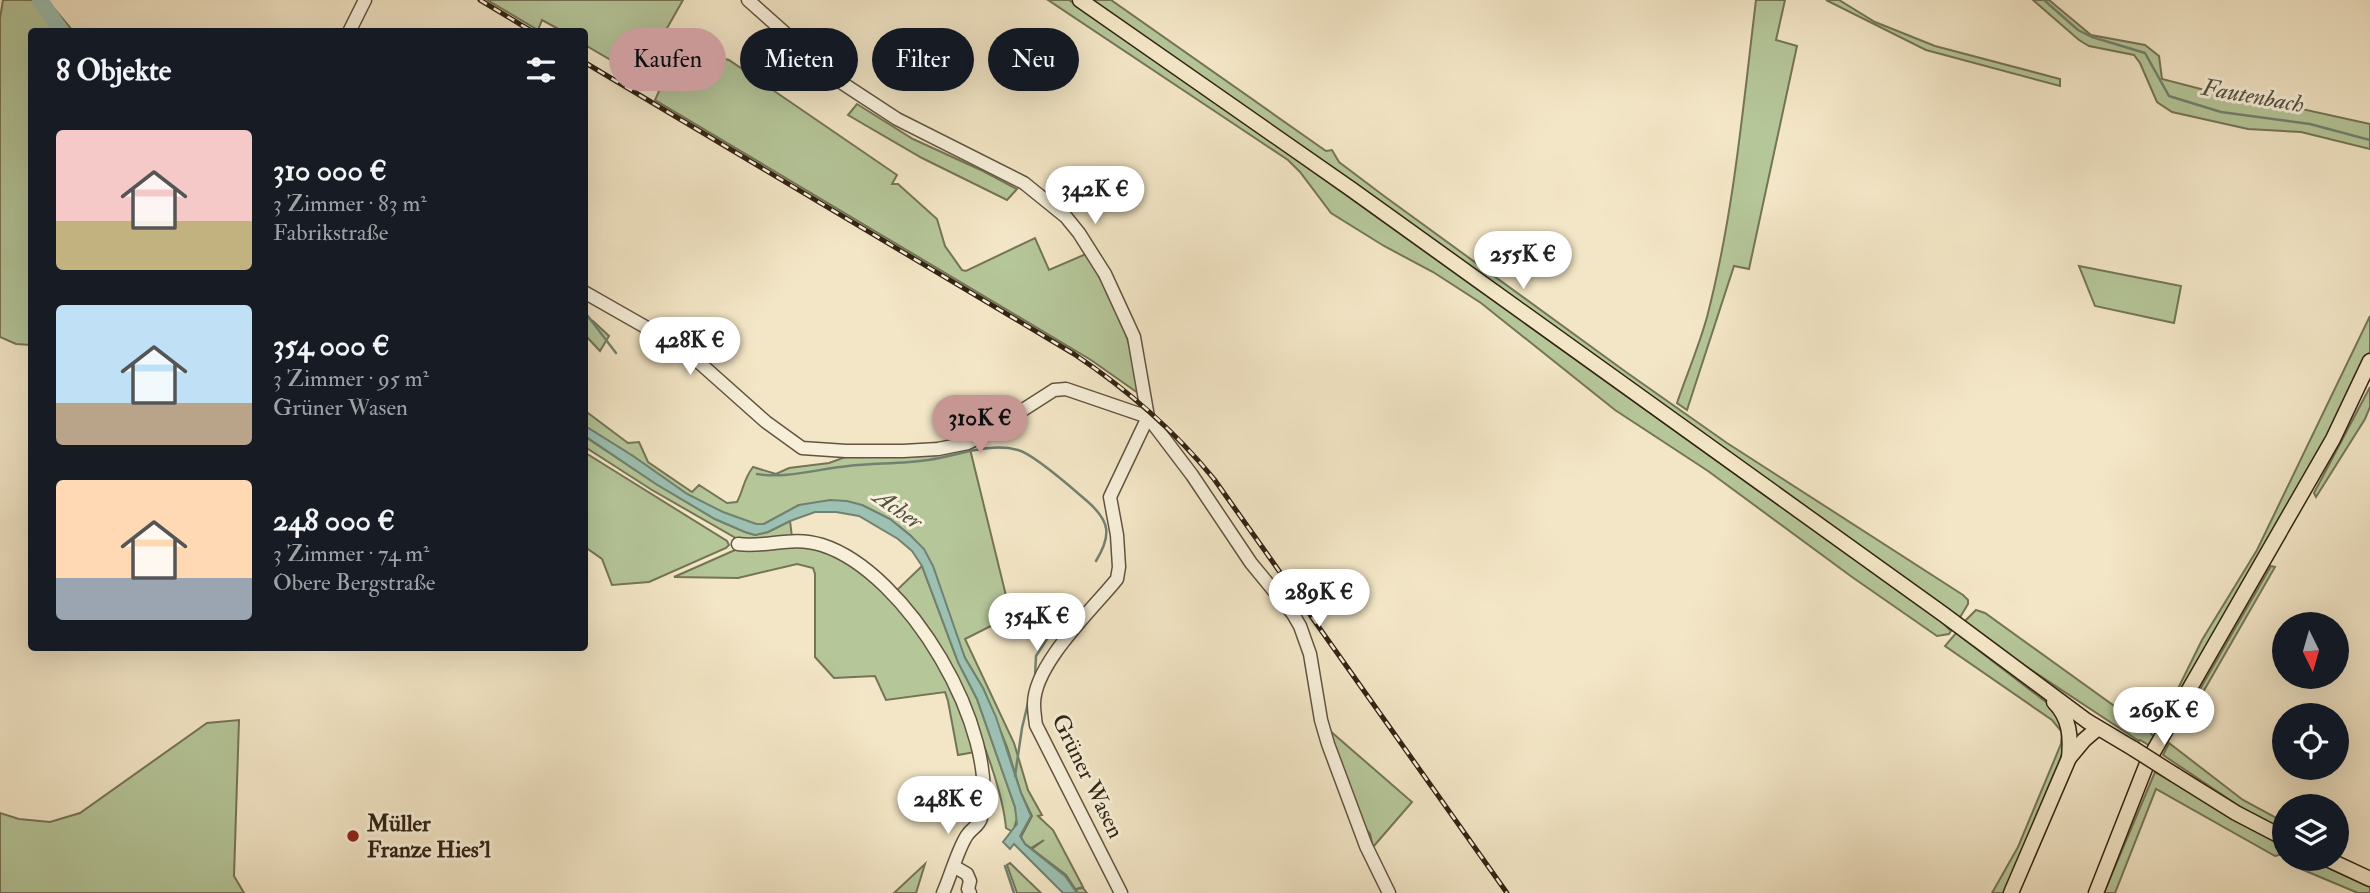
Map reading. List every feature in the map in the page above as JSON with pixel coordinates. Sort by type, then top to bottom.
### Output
[{"type":"main road","points":[[1080,0],[1351,189],[1943,614],[2037,685],[2093,724],[2236,813],[2272,832]]},
{"type":"main road","points":[[2096,893],[2148,761],[2333,439],[2370,361]]},
{"type":"main road","points":[[2037,685],[2059,707],[2066,720],[2071,736],[2069,758]]},
{"type":"main road","points":[[2071,736],[2093,724]]},
{"type":"main road","points":[[2011,893],[2069,758],[2093,724]]},
{"type":"main road","points":[[2349,869],[2370,879]]},
{"type":"street","points":[[351,28],[365,0]]},
{"type":"street","points":[[748,0],[839,80],[897,119],[1024,183],[1066,217],[1092,252],[1128,320],[1140,363],[1148,417],[1300,626],[1310,653],[1321,720],[1331,754],[1376,870],[1389,893]]},
{"type":"street","points":[[588,294],[684,349],[766,422],[802,448],[903,451],[938,449],[968,443],[1054,390],[1066,390],[1148,417]]},
{"type":"street","name":"Grüner Wasen","points":[[1121,893],[1036,725],[1034,702],[1040,679],[1060,646],[1117,579],[1117,535],[1110,497],[1148,417]]},
{"type":"street","points":[[737,544],[795,539],[822,545],[842,554],[872,574],[895,594],[926,636],[967,710],[978,749],[984,794],[981,822],[967,835],[946,887],[969,891],[970,881],[967,874],[955,867]]},
{"type":"shaded area","points":[[3,0],[47,0],[70,28],[28,28],[28,345],[16,344],[0,337],[0,18]]},
{"type":"shaded area","points":[[487,0],[683,0],[667,28],[609,28],[609,59],[588,47],[588,28],[557,28],[542,20],[539,28]]},
{"type":"shaded area","points":[[1048,0],[1069,0],[1177,74],[1942,622],[1951,631],[1949,634],[1937,636],[1708,471],[1615,410],[1481,303],[1331,213],[1288,160]]},
{"type":"shaded area","points":[[1089,0],[1111,0],[1326,151],[1332,150],[1339,162],[1384,196],[1626,372],[1727,443],[1963,595],[1968,604],[1959,619]]},
{"type":"shaded area","points":[[1756,0],[1785,0],[1776,40],[1797,46],[1749,269],[1734,266],[1687,410],[1677,403],[1707,317],[1724,238],[1737,159]]},
{"type":"shaded area","points":[[1826,0],[1839,0],[1875,22],[1935,46],[2060,79],[2060,86],[1926,50]]},
{"type":"shaded area","points":[[2033,0],[2049,0],[2091,35],[2145,45],[2159,56],[2162,79],[2228,96],[2234,94],[2370,124],[2370,149],[2301,132],[2248,129],[2172,112],[2157,102],[2134,55],[2089,46]]},
{"type":"shaded area","points":[[726,59],[729,60],[740,68],[740,91],[774,91],[897,175],[892,184],[898,184],[937,219],[945,246],[962,270],[966,271],[1035,238],[1049,270],[1086,254],[1121,320],[1132,356],[1138,393],[1091,360],[655,100],[659,91],[726,91]]},
{"type":"shaded area","points":[[857,104],[913,139],[1017,189],[1007,200],[922,158],[848,115]]},
{"type":"shaded area","points":[[2079,266],[2181,286],[2174,323],[2095,306]]},
{"type":"shaded area","points":[[2370,316],[2370,352],[2338,419],[2159,727],[2202,640],[2257,550]]},
{"type":"shaded area","points":[[588,318],[609,336],[600,351],[588,338]]},
{"type":"shaded area","points":[[2370,387],[2370,407],[2365,419],[2316,497],[2314,493]]},
{"type":"shaded area","points":[[588,413],[628,443],[639,442],[648,462],[692,492],[699,485],[727,503],[737,502],[753,467],[776,474],[789,468],[829,463],[851,455],[919,456],[970,449],[1011,616],[965,639],[1014,743],[1028,790],[1042,815],[1038,816],[1053,830],[1083,887],[1076,889],[1083,888],[1087,893],[1078,893],[1066,875],[1032,849],[1044,840],[1031,848],[1021,837],[1032,816],[1021,793],[1007,747],[983,688],[965,658],[911,536],[890,519],[862,505],[799,505],[764,524],[756,524],[723,513],[687,494],[588,428]]},
{"type":"shaded area","points":[[588,428],[687,494],[723,512],[756,524],[764,524],[799,505],[830,500],[847,501],[862,505],[890,519],[911,536],[924,549],[933,566],[965,658],[996,717],[1031,816],[1020,836],[1025,844],[1065,876],[1077,893],[1063,893],[1014,844],[1010,849],[1003,842],[1017,824],[1015,807],[977,699],[958,662],[922,566],[912,551],[898,539],[859,516],[836,512],[815,512],[755,535],[715,519],[656,484],[588,438]]},
{"type":"shaded area","points":[[588,439],[715,519],[755,535],[790,521],[792,537],[741,541],[652,490],[588,449]]},
{"type":"shaded area","points":[[588,454],[727,541],[729,545],[649,582],[612,585],[602,559],[588,549]]},
{"type":"shaded area","points":[[793,542],[843,560],[876,584],[906,615],[943,668],[975,752],[958,755],[945,692],[886,700],[875,676],[834,678],[815,657],[813,568],[797,564],[738,578],[674,577],[735,550]]},
{"type":"shaded area","points":[[922,566],[958,662],[977,699],[1015,807],[1017,818],[1013,832],[1006,828],[994,773],[973,717],[939,652],[897,590]]},
{"type":"shaded area","points":[[2271,566],[2275,567],[2195,706],[2192,703]]},
{"type":"shaded area","points":[[1976,610],[1985,613],[2149,731],[2154,737],[2152,747],[2004,652],[1964,622]]},
{"type":"shaded area","points":[[1956,633],[2055,709],[2065,733],[2061,757],[2005,893],[1992,893],[2018,847],[2061,744],[2062,732],[2052,720],[1945,646]]},
{"type":"shaded area","points":[[239,720],[234,876],[244,893],[0,893],[0,813],[19,819],[50,822],[80,813],[207,723]]},
{"type":"shaded area","points":[[1329,730],[1412,802],[1373,847],[1370,834],[1360,821]]},
{"type":"shaded area","points":[[2169,743],[2243,800],[2272,816],[2272,825],[2239,806],[2163,755]]},
{"type":"shaded area","points":[[2155,772],[2272,836],[2272,854],[2156,789],[2115,893],[2104,893]]},
{"type":"shaded area","points":[[1010,863],[1041,893],[1017,893],[1007,865]]},
{"type":"shaded area","points":[[925,864],[916,893],[894,893]]},
{"type":"shaded area","points":[[2306,871],[2344,871],[2370,883],[2370,893],[2358,893]]},
{"type":"waterway","name":"Acher","points":[[40,0],[59,28]]},
{"type":"waterway","name":"Fautenbach","points":[[2044,0],[2078,30],[2145,53],[2169,96],[2221,112],[2310,124],[2370,140]]},
{"type":"waterway","points":[[588,316],[616,353]]},
{"type":"waterway","points":[[757,474],[791,474],[848,466],[918,461],[984,449],[1018,450],[1053,472],[1100,515],[1106,536],[1096,561]]},
{"type":"waterway","points":[[1035,677],[1036,656],[1070,603]]},
{"type":"waterway","points":[[1015,776],[1028,703]]},
{"type":"waterway","points":[[1005,866],[1014,893]]},
{"type":"railway","points":[[480,0],[526,28]]},
{"type":"railway","points":[[588,64],[1074,354],[1149,411],[1214,479],[1507,893]]},
{"type":"place","name":"Müller Franze Hies'l","points":[[353,836]]}]
